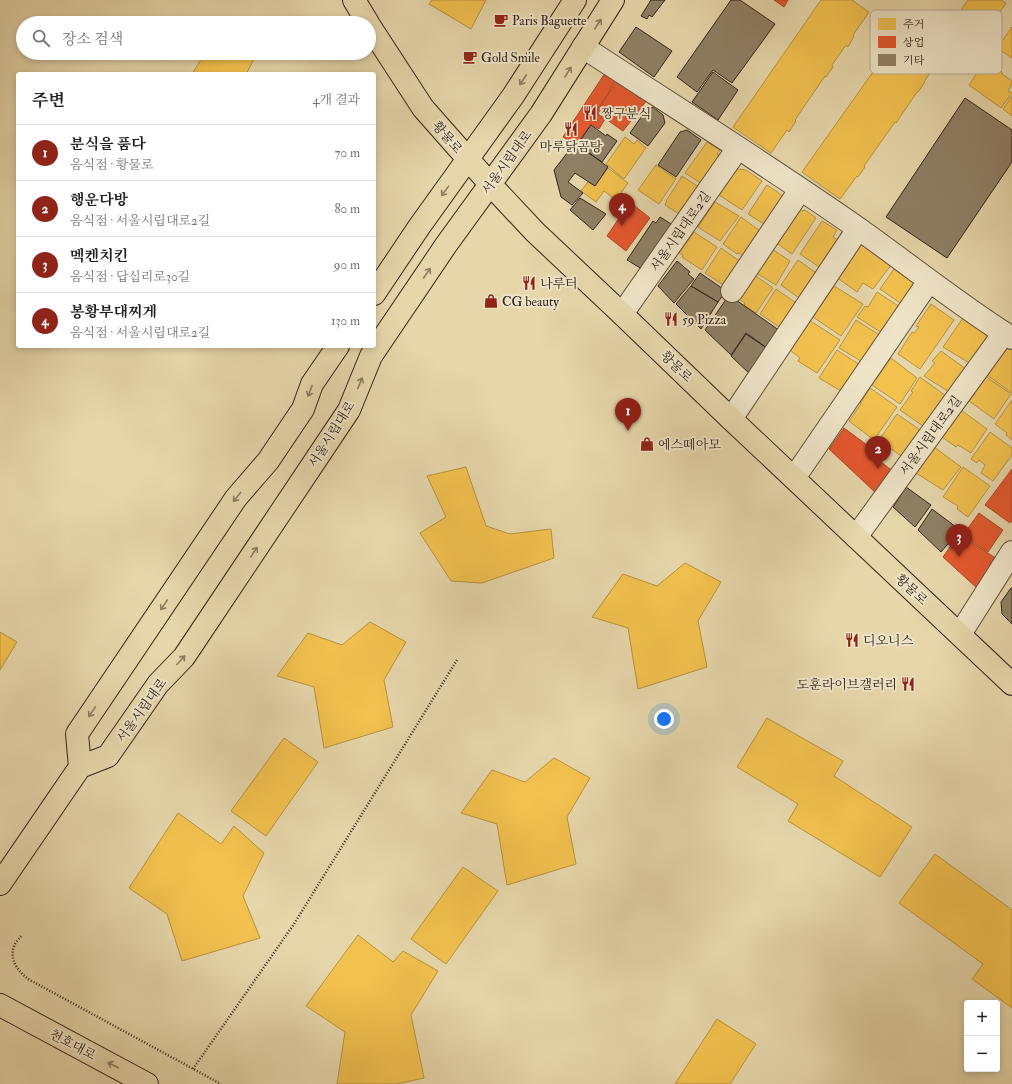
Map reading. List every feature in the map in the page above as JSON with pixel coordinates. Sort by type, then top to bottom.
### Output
[{"type":"main road","name":"황물로","points":[[354,0],[363,16]]},
{"type":"main road","points":[[376,291],[513,96],[575,0]]},
{"type":"main road","name":"서울시립대로","points":[[80,767],[108,756],[158,684],[184,657],[349,410],[371,356],[446,245],[541,114],[613,0]]},
{"type":"main road","name":"황물로","points":[[376,36],[423,108],[490,184],[535,232],[1012,684]]},
{"type":"main road","points":[[0,884],[80,767],[77,734],[236,498],[268,461],[299,416],[312,384],[337,348]]},
{"type":"main road","name":"천호대로","points":[[0,1005],[147,1084]]},
{"type":"street","name":"서울시립대로2길","points":[[583,47],[738,148],[858,229],[929,281],[1008,335],[856,537]]},
{"type":"street","name":"서울시립대로2길","points":[[622,314],[738,148]]},
{"type":"street","points":[[732,291],[800,190]]},
{"type":"street","points":[[731,419],[858,229]]},
{"type":"street","points":[[794,478],[929,281]]},
{"type":"street","points":[[960,634],[1012,552]]},
{"type":"path","points":[[193,1069],[294,924],[457,660]]},
{"type":"path","points":[[21,936],[14,946],[13,956],[15,965],[19,972],[28,979],[222,1084]]},
{"type":"building: 주거","points":[[432,0],[486,0],[471,29],[429,4]]},
{"type":"building: 주거","points":[[821,0],[852,0],[869,12],[853,35],[854,36],[848,47],[846,45],[832,65],[833,67],[826,77],[825,76],[795,120],[796,121],[789,132],[787,130],[771,153],[733,127]]},
{"type":"building: 주거","points":[[968,0],[1001,0],[1006,3],[1001,10],[961,10]]},
{"type":"building: 주거","points":[[1012,27],[1012,58],[1002,51],[1002,41]]},
{"type":"building: 주거","points":[[201,60],[254,60],[247,72],[193,72]]},
{"type":"building: 주거","points":[[872,74],[929,74],[864,166],[865,167],[858,177],[857,176],[840,199],[802,172]]},
{"type":"building: 주거","points":[[976,74],[1002,74],[1012,81],[1008,91],[1012,93],[1001,108],[969,85]]},
{"type":"building: 주거","points":[[1012,96],[1012,116],[1003,109]]},
{"type":"building: 주거","points":[[625,137],[634,144],[637,140],[646,148],[624,179],[606,164]]},
{"type":"building: 주거","points":[[707,142],[720,150],[717,154],[723,158],[705,186],[685,173]]},
{"type":"building: 주거","points":[[656,165],[676,179],[659,204],[638,190]]},
{"type":"building: 주거","points":[[608,168],[628,183],[616,200],[604,191],[596,202],[581,191],[588,182],[595,186]]},
{"type":"building: 주거","points":[[737,169],[746,170],[762,181],[742,210],[719,195]]},
{"type":"building: 주거","points":[[682,176],[702,189],[682,216],[665,205]]},
{"type":"building: 주거","points":[[767,185],[779,193],[782,196],[782,199],[764,224],[748,214]]},
{"type":"building: 주거","points":[[715,202],[739,216],[720,241],[698,227]]},
{"type":"building: 주거","points":[[805,210],[816,218],[792,254],[775,242],[796,212]]},
{"type":"building: 주거","points":[[741,217],[760,231],[743,256],[739,253],[737,254],[723,244]]},
{"type":"building: 주거","points":[[822,221],[837,230],[833,237],[838,240],[825,271],[800,254]]},
{"type":"building: 주거","points":[[694,232],[717,247],[702,270],[682,257],[683,255],[679,253]]},
{"type":"building: 주거","points":[[860,243],[891,265],[873,289],[863,283],[857,292],[836,277]]},
{"type":"building: 주거","points":[[721,248],[741,262],[725,286],[705,273]]},
{"type":"building: 주거","points":[[772,249],[790,261],[776,285],[756,273]]},
{"type":"building: 주거","points":[[798,260],[819,275],[802,300],[781,285]]},
{"type":"building: 주거","points":[[894,269],[914,283],[906,307],[880,289]]},
{"type":"building: 주거","points":[[753,274],[773,288],[756,313],[744,305],[745,303],[739,299]]},
{"type":"building: 주거","points":[[834,286],[863,304],[841,336],[813,317]]},
{"type":"building: 주거","points":[[776,289],[799,305],[782,329],[760,314]]},
{"type":"building: 주거","points":[[877,292],[903,309],[885,335],[857,317],[865,306],[868,307]]},
{"type":"building: 주거","points":[[931,304],[954,320],[920,369],[898,354],[912,332],[914,333],[919,327],[916,326]]},
{"type":"building: 주거","points":[[965,315],[990,333],[985,339],[987,341],[971,364],[943,347]]},
{"type":"building: 주거","points":[[809,320],[840,340],[817,373],[798,361],[800,358],[790,350]]},
{"type":"building: 주거","points":[[856,320],[881,336],[866,364],[839,348]]},
{"type":"building: 주거","points":[[1006,343],[1012,347],[1012,393],[987,375]]},
{"type":"building: 주거","points":[[837,350],[863,367],[846,394],[819,378]]},
{"type":"building: 주거","points":[[941,351],[966,369],[949,392],[924,376],[935,363],[932,361]]},
{"type":"building: 주거","points":[[891,358],[917,378],[900,404],[872,385]]},
{"type":"building: 주거","points":[[985,376],[1011,394],[994,419],[969,401],[975,394],[973,391]]},
{"type":"building: 주거","points":[[920,377],[946,396],[925,426],[900,410],[913,392],[911,391]]},
{"type":"building: 주거","points":[[870,388],[897,407],[874,440],[849,421]]},
{"type":"building: 주거","points":[[1012,400],[1012,440],[1006,435],[1007,433],[995,424]]},
{"type":"building: 주거","points":[[961,410],[987,429],[971,453],[958,445],[956,447],[942,437]]},
{"type":"building: 주거","points":[[897,414],[923,432],[904,458],[879,440]]},
{"type":"building: 주거","points":[[990,432],[1012,448],[1012,455],[993,481],[981,473],[985,465],[979,460],[977,463],[971,459]]},
{"type":"building: 주거","points":[[934,447],[961,467],[943,490],[916,473]]},
{"type":"building: 주거","points":[[466,467],[486,526],[510,534],[551,529],[554,558],[482,583],[451,581],[420,533],[446,517],[427,476]]},
{"type":"building: 주거","points":[[963,467],[990,486],[968,517],[957,509],[958,506],[943,497]]},
{"type":"building: 주거","points":[[685,563],[721,582],[698,621],[707,667],[638,689],[628,628],[592,617],[623,574],[657,586]]},
{"type":"building: 주거","points":[[370,622],[406,642],[384,680],[393,727],[324,748],[314,687],[277,676],[308,633],[342,645]]},
{"type":"building: 주거","points":[[0,632],[17,642],[0,670]]},
{"type":"building: 주거","points":[[767,718],[843,761],[834,776],[912,827],[880,877],[788,821],[798,804],[737,767]]},
{"type":"building: 주거","points":[[284,738],[318,762],[266,836],[231,811]]},
{"type":"building: 주거","points":[[554,758],[590,778],[567,817],[576,864],[507,885],[497,824],[461,813],[492,770],[525,782]]},
{"type":"building: 주거","points":[[178,813],[221,844],[234,826],[264,853],[243,896],[260,938],[182,961],[167,914],[129,888]]},
{"type":"building: 주거","points":[[935,854],[1012,910],[1012,1008],[972,979],[983,964],[899,903]]},
{"type":"building: 주거","points":[[463,867],[498,891],[446,964],[411,939]]},
{"type":"building: 주거","points":[[358,935],[393,962],[403,951],[438,971],[411,1015],[424,1078],[397,1084],[337,1084],[345,1032],[306,1006]]},
{"type":"building: 주거","points":[[717,1019],[756,1044],[730,1084],[675,1084]]},
{"type":"building: 상업","points":[[774,0],[788,0],[784,7]]},
{"type":"building: 상업","points":[[605,73],[616,80],[596,113],[605,119],[599,129],[591,124],[576,145],[563,137]]},
{"type":"building: 상업","points":[[617,81],[647,100],[623,131],[596,112]]},
{"type":"building: 상업","points":[[630,202],[650,218],[626,251],[607,236]]},
{"type":"building: 상업","points":[[844,428],[875,451],[872,455],[894,472],[878,495],[829,449]]},
{"type":"building: 상업","points":[[1012,469],[1012,521],[1010,523],[985,505]]},
{"type":"building: 상업","points":[[979,513],[1003,530],[988,552],[963,535]]},
{"type":"building: 상업","points":[[959,534],[997,559],[978,589],[943,557]]},
{"type":"building: 기타","points":[[651,0],[665,0],[652,17],[649,15],[647,19],[641,16]]},
{"type":"building: 기타","points":[[731,0],[740,0],[775,24],[732,83],[713,70],[697,92],[677,77]]},
{"type":"building: 기타","points":[[636,27],[672,51],[654,77],[619,52]]},
{"type":"building: 기타","points":[[713,72],[738,90],[718,120],[692,102]]},
{"type":"building: 기타","points":[[965,98],[1012,130],[1012,162],[947,258],[886,217]]},
{"type":"building: 기타","points":[[649,106],[651,108],[653,107],[663,115],[665,123],[648,146],[630,133]]},
{"type":"building: 기타","points":[[591,125],[606,136],[607,134],[617,141],[602,162],[577,145]]},
{"type":"building: 기타","points":[[687,130],[701,140],[676,177],[658,165],[680,132]]},
{"type":"building: 기타","points":[[574,144],[577,144],[608,167],[595,186],[575,173],[568,182],[583,193],[572,205],[561,197],[554,170]]},
{"type":"building: 기타","points":[[580,198],[606,214],[593,230],[570,210]]},
{"type":"building: 기타","points":[[660,217],[676,227],[647,272],[627,260],[653,221],[656,223]]},
{"type":"building: 기타","points":[[677,261],[690,272],[688,274],[694,279],[674,303],[658,286]]},
{"type":"building: 기타","points":[[700,273],[726,291],[718,302],[691,286]]},
{"type":"building: 기타","points":[[691,286],[718,302],[701,329],[676,304]]},
{"type":"building: 기타","points":[[729,295],[783,333],[770,350],[746,333],[731,355],[705,330]]},
{"type":"building: 기타","points":[[746,334],[771,351],[753,377],[731,356]]},
{"type":"building: 기타","points":[[906,487],[931,505],[915,527],[893,507]]},
{"type":"building: 기타","points":[[932,509],[960,530],[941,552],[918,530]]},
{"type":"building: 기타","points":[[1011,588],[1012,624],[1002,614],[1001,602]]},
{"type":"place","name":"Paris Baguette","points":[[501,20]]},
{"type":"place","name":"Gold Smile","points":[[470,57]]},
{"type":"place","name":"짱구분식","points":[[590,113]]},
{"type":"place","name":"마루닭곰탕","points":[[571,129]]},
{"type":"place","name":"봉황부대찌게","points":[[622,226]]},
{"type":"place","name":"나루터","points":[[529,283]]},
{"type":"place","name":"CG beauty","points":[[491,301]]},
{"type":"place","name":"59 Pizza","points":[[671,319]]},
{"type":"place","name":"분식을 품다","points":[[628,431]]},
{"type":"place","name":"에스떼아모","points":[[647,444]]},
{"type":"place","name":"행운다방","points":[[878,469]]},
{"type":"place","name":"멕켄치킨","points":[[959,557]]},
{"type":"place","name":"디오니스","points":[[852,640]]},
{"type":"place","name":"도훈라이브갤러리","points":[[908,684]]}]
